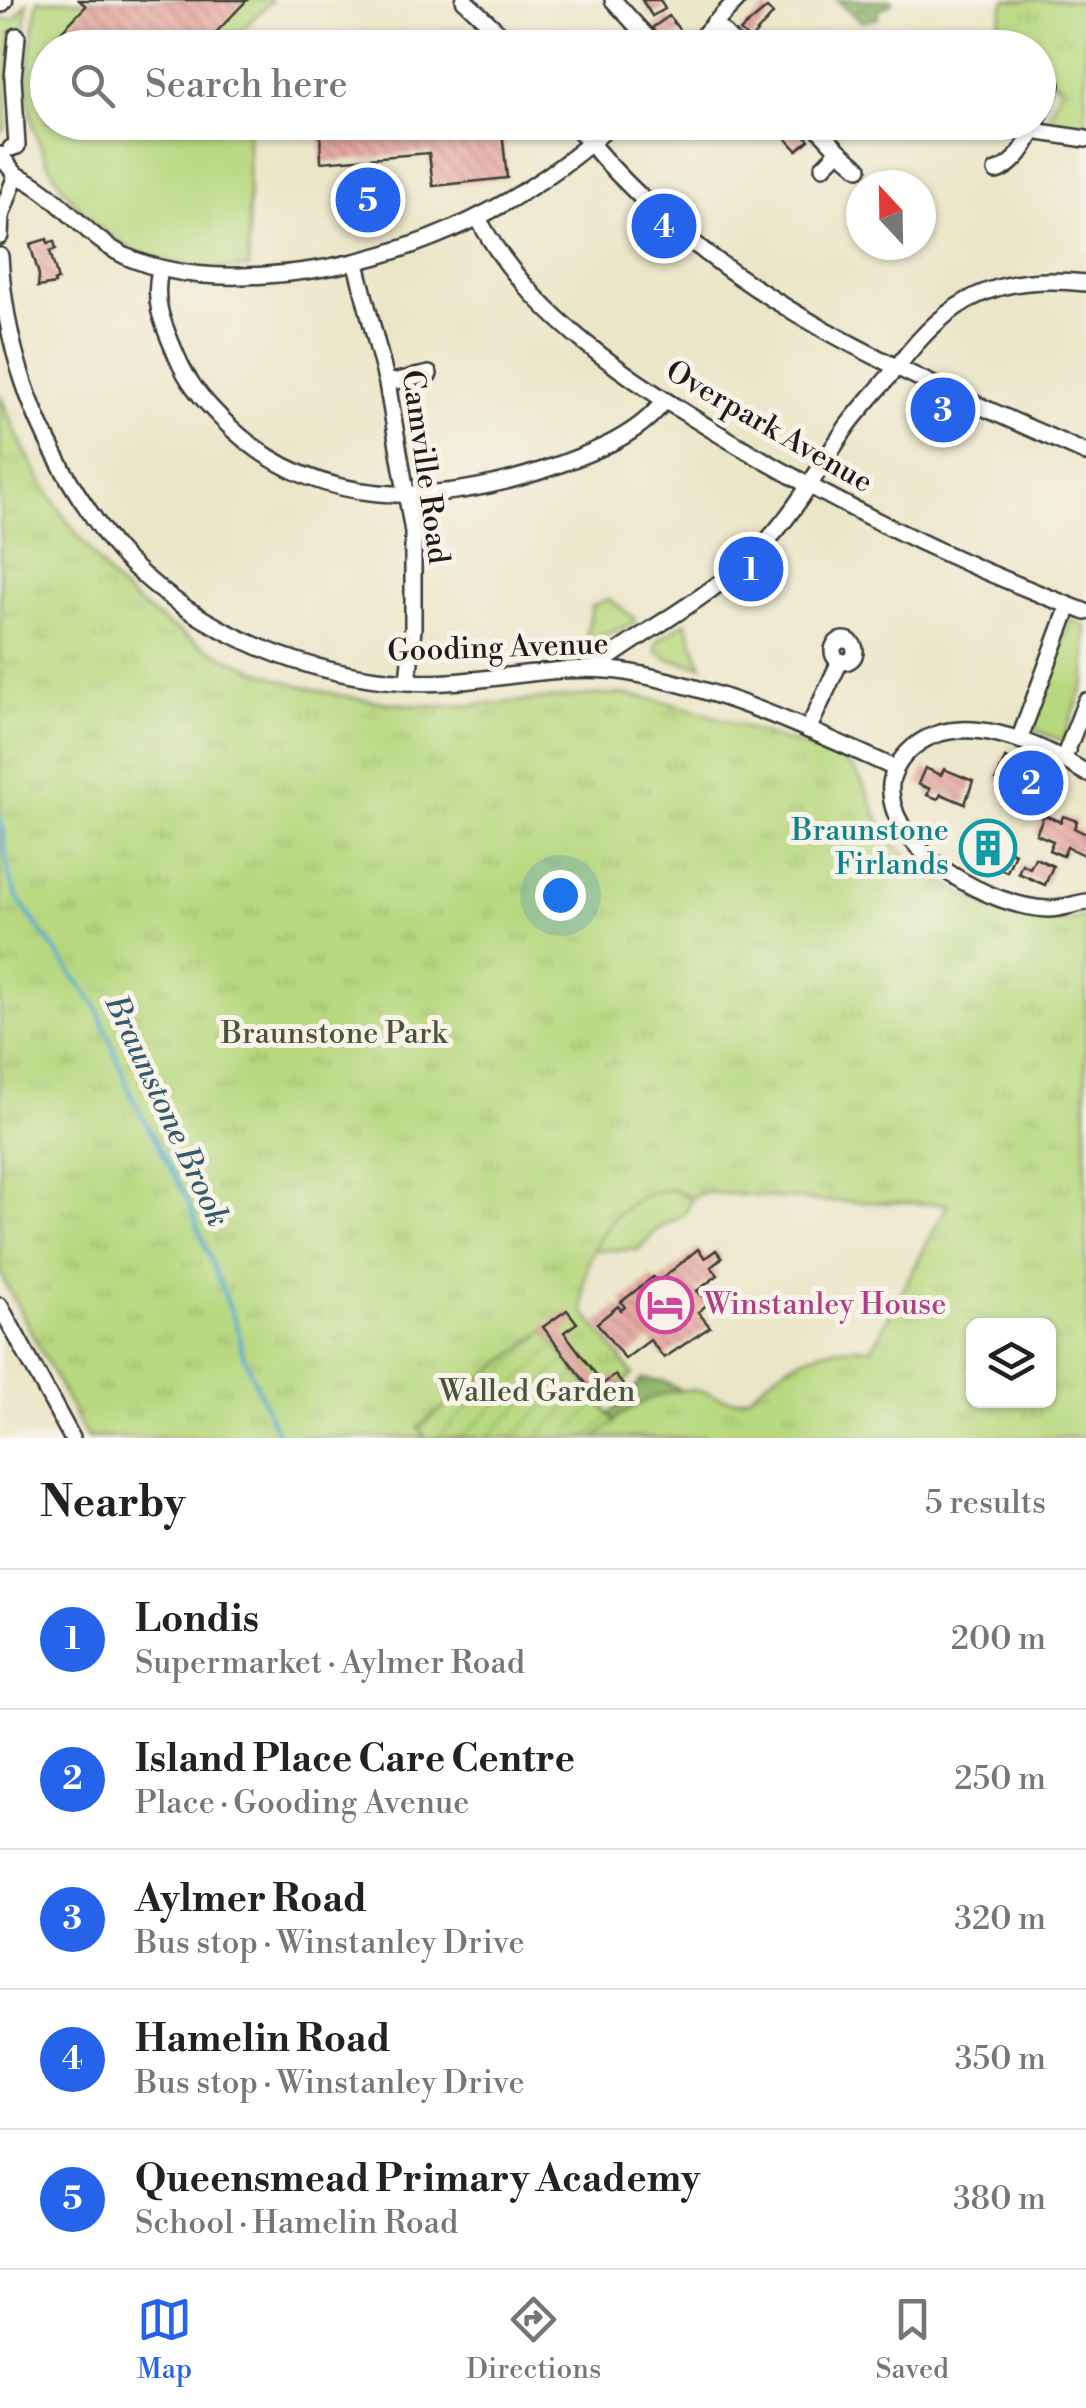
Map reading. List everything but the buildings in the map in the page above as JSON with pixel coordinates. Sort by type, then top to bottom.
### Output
[{"type":"street","points":[[464,0],[495,30]]},
{"type":"street","points":[[613,0],[641,30]]},
{"type":"street","points":[[708,30],[736,0]]},
{"type":"street","points":[[714,24],[720,30]]},
{"type":"street","points":[[0,236],[1,216],[16,175],[6,151],[17,146],[12,78],[17,36]]},
{"type":"street","points":[[1056,130],[1086,139]]},
{"type":"street","points":[[586,140],[628,188],[737,277],[810,324],[896,368],[1086,453]]},
{"type":"street","points":[[16,175],[40,185],[103,244],[160,270],[203,276],[294,273],[356,264],[478,218],[534,186],[595,140]]},
{"type":"street","points":[[830,140],[859,168]]},
{"type":"street","points":[[996,171],[1004,170],[1025,140]]},
{"type":"street","points":[[823,167],[840,150]]},
{"type":"street","name":"Overpark Avenue","points":[[478,218],[506,263],[556,316],[664,400],[808,488],[936,549],[1086,612]]},
{"type":"street","name":"Gooding Avenue","points":[[0,256],[14,358],[36,420],[58,464],[129,562],[187,608],[259,647],[320,670],[408,682],[484,682],[593,669],[703,688],[895,768]]},
{"type":"street","name":"Camville Road","points":[[356,264],[387,383],[413,532],[413,628],[408,682]]},
{"type":"street","points":[[160,270],[156,302],[179,363],[201,398],[237,436],[275,462],[314,481],[368,494],[405,495],[502,483],[580,457],[650,419],[664,400]]},
{"type":"street","points":[[593,669],[722,582],[780,527],[849,424],[928,328],[974,295],[1021,281],[1086,283]]},
{"type":"street","points":[[387,383],[429,374]]},
{"type":"street","points":[[1019,740],[1069,606]]},
{"type":"street","points":[[808,730],[840,661]]},
{"type":"street","points":[[1064,758],[1086,700]]},
{"type":"street","points":[[1086,772],[1064,758],[1019,740],[970,730],[940,732],[920,741],[895,768],[890,788],[900,824],[921,851],[954,876],[999,899],[1032,906],[1049,909],[1086,902]]},
{"type":"street","points":[[0,1306],[72,1438]]},
{"type":"green space","points":[[38,0],[272,0],[242,30],[34,30]]},
{"type":"green space","points":[[837,0],[892,0],[878,10],[878,18],[862,22]]},
{"type":"green space","points":[[1005,0],[1073,0],[1086,4],[1086,130],[1056,128],[1056,98],[1061,85],[1056,83],[1056,30],[997,30]]},
{"type":"green space","points":[[27,3],[25,31],[11,31],[6,128],[0,132],[0,20],[15,19]]},
{"type":"green space","points":[[37,140],[248,140],[249,268],[192,266],[143,254],[121,243],[80,210],[50,167]]},
{"type":"green space","name":"Braunstone Park","points":[[0,394],[39,477],[112,580],[153,614],[225,657],[303,686],[386,703],[452,706],[618,694],[697,711],[840,759],[857,774],[888,836],[904,854],[979,902],[1036,919],[1062,921],[1086,916],[1086,1438],[87,1438],[0,1273]],"holes":[[[671,1189],[691,1198],[704,1192],[820,1201],[948,1204],[872,1348],[834,1349],[810,1355],[740,1399],[678,1391],[644,1402],[614,1420],[601,1403],[633,1374],[584,1312],[586,1270],[603,1232],[632,1203],[650,1193]]]},
{"type":"green space","points":[[609,599],[635,623],[589,641],[586,639],[592,606]]},
{"type":"green space","points":[[1071,620],[1086,626],[1086,679],[1063,741],[1031,728]]},
{"type":"green space","points":[[686,622],[702,666],[668,659],[656,651],[658,640]]},
{"type":"green space","points":[[656,1187],[704,1192],[691,1198],[682,1216],[661,1228],[637,1250],[590,1250],[627,1202]]},
{"type":"green space","name":"Walled Garden","points":[[545,1330],[615,1422],[594,1438],[426,1438],[418,1427]]},
{"type":"green space","points":[[642,1379],[663,1381],[696,1398],[675,1438],[580,1438],[629,1397]]},
{"type":"waterway","name":"Braunstone Brook","points":[[0,813],[9,877],[19,901],[97,1007],[133,1099],[187,1199],[237,1327],[242,1351],[279,1438]]},
{"type":"place","name":"Queensmead Primary Academy","points":[[368,200]]},
{"type":"place","name":"Hamelin Road","points":[[664,226]]},
{"type":"place","name":"Aylmer Road","points":[[943,410]]},
{"type":"place","name":"Londis","points":[[751,569]]},
{"type":"place","name":"Island Place Care Centre","points":[[1031,783]]},
{"type":"place","name":"Braunstone Firlands","points":[[988,848]]},
{"type":"place","name":"Winstanley House","points":[[665,1305]]}]
